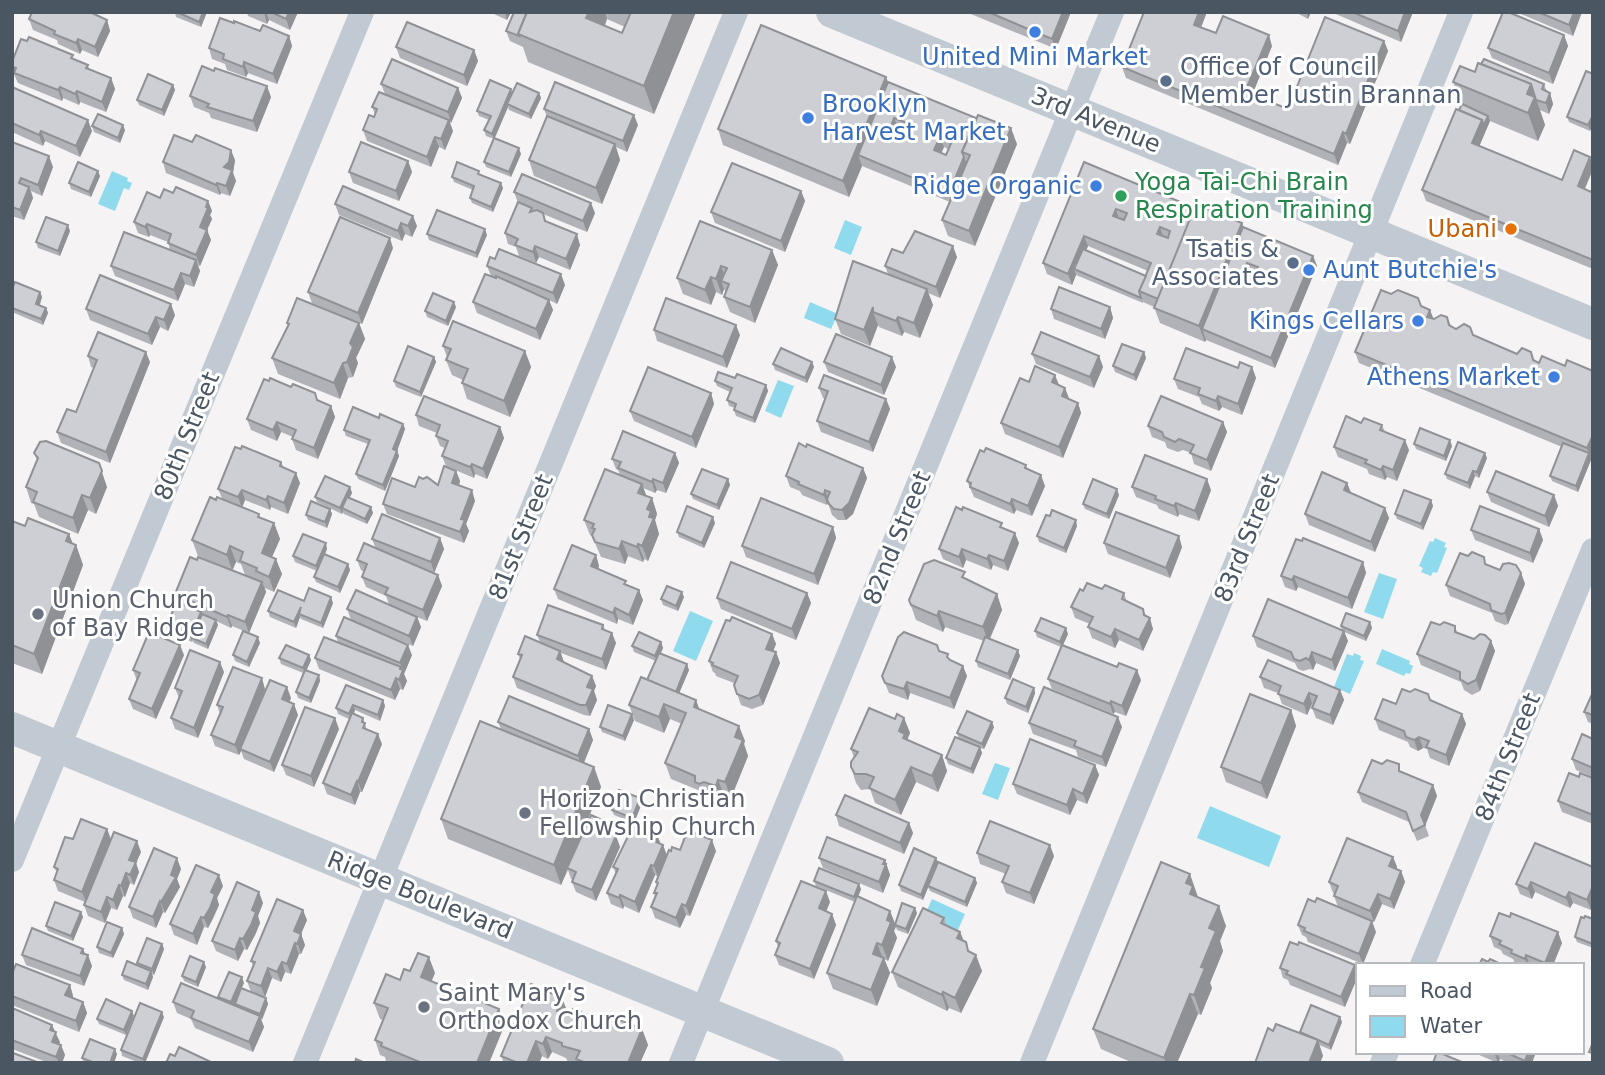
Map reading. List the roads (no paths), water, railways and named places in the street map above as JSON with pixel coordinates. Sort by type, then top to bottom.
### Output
[{"type":"street","name":"80th Street","points":[[12,860],[362,12]]},
{"type":"street","name":"81st Street","points":[[305,1063],[736,12]]},
{"type":"street","name":"3rd Avenue","points":[[832,12],[1593,324]]},
{"type":"street","name":"82nd Street","points":[[681,1063],[1112,12]]},
{"type":"street","name":"83rd Street","points":[[1032,1063],[1461,12]]},
{"type":"street","name":"84th Street","points":[[1423,963],[1593,550]]},
{"type":"street","name":"Ridge Boulevard","points":[[12,728],[828,1063]]},
{"type":"water","points":[[112,171],[128,178],[127,181],[132,183],[129,190],[124,188],[115,211],[98,204]]},
{"type":"water","points":[[845,220],[862,227],[851,255],[834,248]]},
{"type":"water","points":[[810,302],[838,314],[831,329],[804,318]]},
{"type":"water","points":[[778,380],[794,386],[781,418],[765,411]]},
{"type":"water","points":[[1435,538],[1446,543],[1444,547],[1447,548],[1437,573],[1433,572],[1431,576],[1421,572],[1423,568],[1419,566],[1430,541],[1433,542]]},
{"type":"water","points":[[1379,573],[1397,579],[1383,619],[1364,612]]},
{"type":"water","points":[[690,611],[713,621],[696,661],[673,651]]},
{"type":"water","points":[[1382,649],[1410,661],[1409,664],[1413,666],[1410,674],[1406,673],[1404,676],[1376,664]]},
{"type":"water","points":[[1354,653],[1364,661],[1350,694],[1334,687],[1347,654],[1353,656]]},
{"type":"water","points":[[995,763],[1010,768],[998,800],[982,794]]},
{"type":"water","points":[[1210,806],[1281,836],[1269,867],[1197,838]]},
{"type":"water","points":[[932,899],[965,914],[957,932],[924,917]]},
{"type":"place","name":"United Mini Market","points":[[1035,32]]},
{"type":"place","name":"Office of Council Member Justin Brannan","points":[[1166,81]]},
{"type":"place","name":"Brooklyn Harvest Market","points":[[808,118]]},
{"type":"place","name":"Ridge Organic","points":[[1096,186]]},
{"type":"place","name":"Yoga Tai-Chi Brain Respiration Training","points":[[1121,196]]},
{"type":"place","name":"Ubani","points":[[1511,229]]},
{"type":"place","name":"Tsatis & Associates","points":[[1293,263]]},
{"type":"place","name":"Aunt Butchie's","points":[[1309,270]]},
{"type":"place","name":"Kings Cellars","points":[[1418,321]]},
{"type":"place","name":"Athens Market","points":[[1554,377]]},
{"type":"place","name":"Union Church of Bay Ridge","points":[[38,614]]},
{"type":"place","name":"Horizon Christian Fellowship Church","points":[[525,813]]},
{"type":"place","name":"Saint Mary's Orthodox Church","points":[[424,1007]]}]
